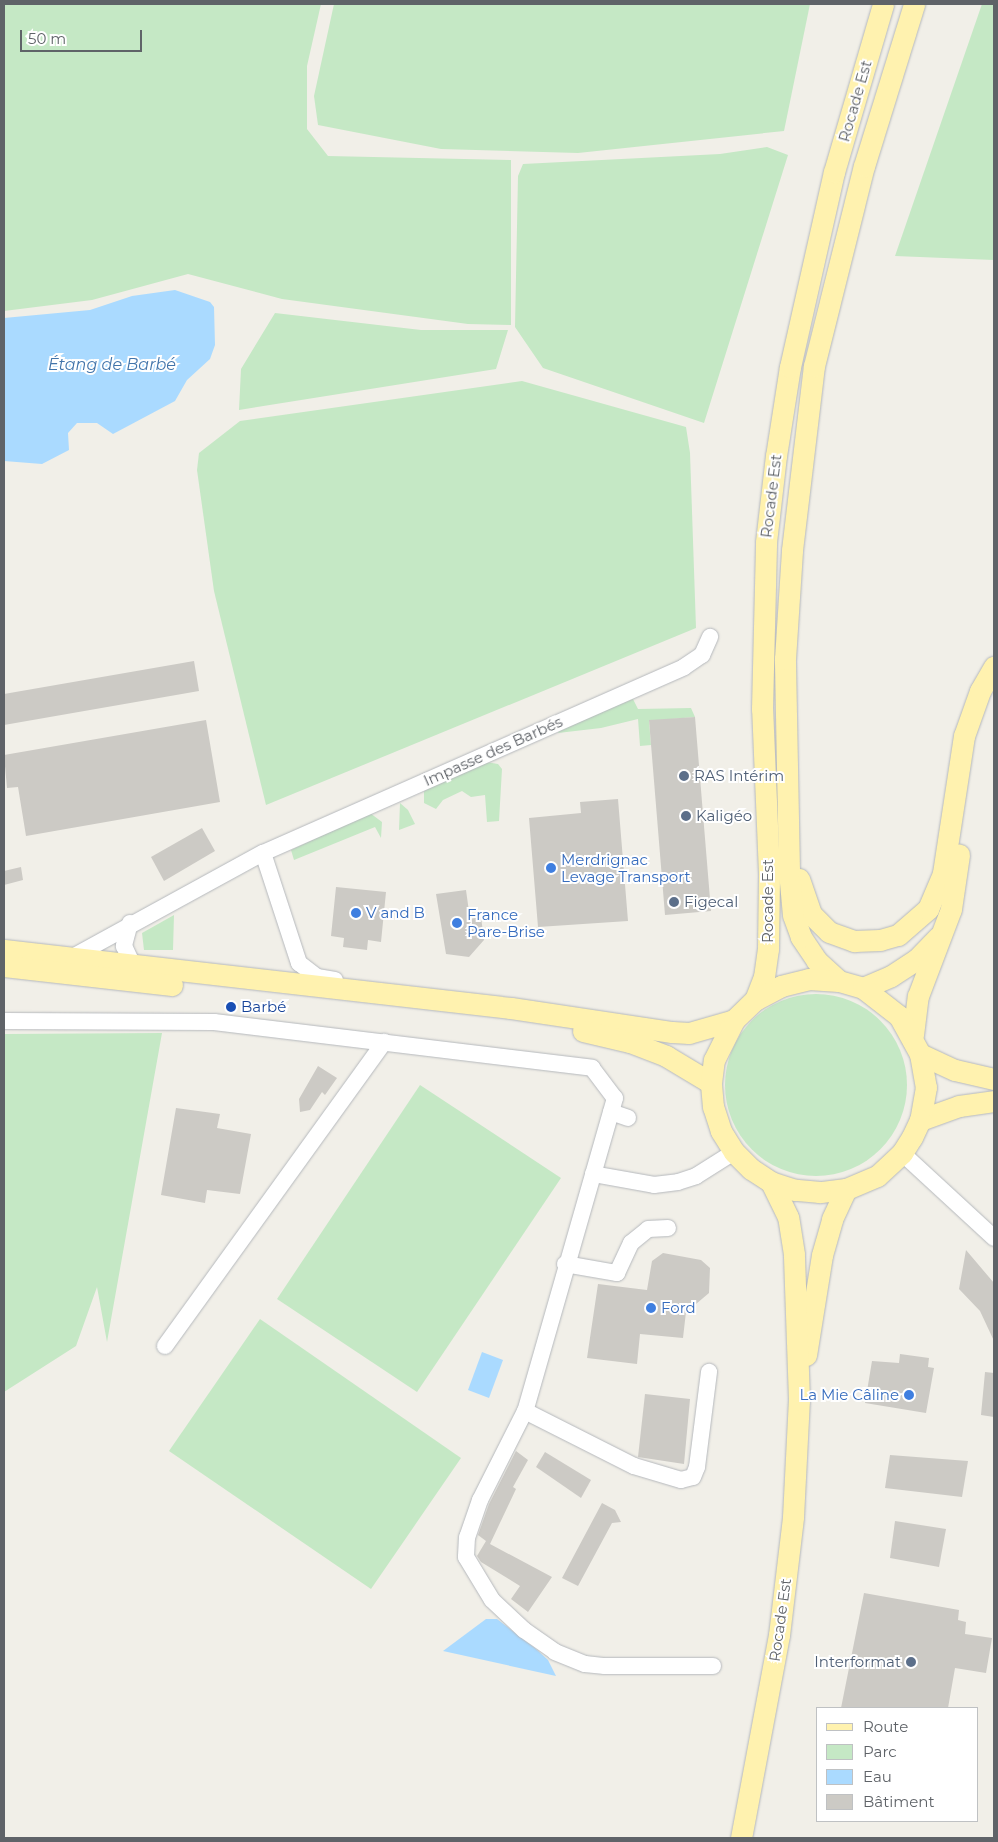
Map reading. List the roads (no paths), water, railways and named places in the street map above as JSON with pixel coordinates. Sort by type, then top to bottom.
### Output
[{"type":"main road","name":"Rocade Est","points":[[755,1000],[764,977],[768,949],[762,699],[766,542],[776,456],[790,367],[834,172],[883,4]]},
{"type":"main road","name":"Rocade Est","points":[[839,981],[817,961],[801,937],[793,915],[788,871],[785,678],[792,550],[814,366],[864,166],[914,4]]},
{"type":"main road","points":[[788,637],[792,658],[796,859],[801,891],[811,914],[829,932],[854,941],[880,940],[898,935],[928,909],[943,873],[964,736],[980,691],[994,667]]},
{"type":"main road","points":[[994,688],[983,711],[974,748],[951,909],[918,996],[917,1044],[926,1087],[920,1120],[902,1153],[877,1176],[846,1189],[820,1192],[795,1190],[771,1182],[751,1169],[734,1152],[721,1131],[714,1107],[711,1083],[720,1046],[734,1020],[755,1000],[781,986],[809,979],[839,981],[863,988],[882,1000],[917,1044],[955,1070],[994,1079]]},
{"type":"main road","points":[[863,988],[891,976],[916,960],[942,933]]},
{"type":"main road","points":[[4,950],[472,1004],[672,1032],[689,1033],[734,1020]]},
{"type":"main road","points":[[4,966],[584,1031],[630,1042],[666,1056],[711,1083]]},
{"type":"main road","points":[[920,1120],[959,1106],[994,1101]]},
{"type":"main road","points":[[771,1182],[788,1217],[794,1254],[800,1400]]},
{"type":"main road","points":[[800,1400],[822,1255],[832,1219],[846,1189]]},
{"type":"main road","name":"Rocade Est","points":[[741,1838],[779,1635],[793,1517],[800,1400]]},
{"type":"street","name":"Impasse des Barbés","points":[[69,959],[130,923],[264,853],[684,667],[702,655],[710,637]]},
{"type":"street","points":[[264,853],[303,968],[317,977],[472,1004]]},
{"type":"street","points":[[130,923],[124,946],[132,966],[152,983]]},
{"type":"street","points":[[4,1021],[214,1022],[592,1068],[615,1098],[565,1264],[525,1411],[480,1500],[468,1538],[466,1557],[492,1600],[524,1630],[556,1652],[585,1664],[713,1666]]},
{"type":"street","points":[[165,1346],[384,1042]]},
{"type":"street","points":[[611,1112],[628,1118]]},
{"type":"street","points":[[593,1174],[654,1185],[678,1182],[696,1176],[734,1152]]},
{"type":"street","points":[[902,1153],[994,1238]]},
{"type":"street","points":[[565,1264],[617,1273],[631,1242],[648,1229],[668,1228]]},
{"type":"street","points":[[525,1411],[634,1466],[681,1480],[693,1477],[697,1467],[709,1372]]},
{"type":"water","name":"Étang de Barbé","points":[[175,290],[210,302],[214,307],[215,345],[210,359],[187,380],[175,401],[113,434],[97,423],[77,423],[68,433],[69,450],[42,464],[4,461],[4,318],[90,310],[132,296]]},
{"type":"water","points":[[482,1352],[503,1360],[489,1398],[468,1390]]},
{"type":"water","points":[[486,1619],[497,1619],[536,1649],[548,1660],[556,1676],[443,1651]]},
{"type":"place","name":"RAS Intérim","points":[[684,776]]},
{"type":"place","name":"Kaligéo","points":[[686,816]]},
{"type":"place","name":"Merdrignac Levage Transport","points":[[551,868]]},
{"type":"place","name":"Figecal","points":[[674,902]]},
{"type":"place","name":"V and B","points":[[356,913]]},
{"type":"place","name":"France Pare-Brise","points":[[457,923]]},
{"type":"place","name":"Barbé","points":[[231,1007]]},
{"type":"place","name":"Ford","points":[[651,1308]]},
{"type":"place","name":"La Mie Câline","points":[[909,1395]]},
{"type":"place","name":"Interformat","points":[[911,1662]]}]
